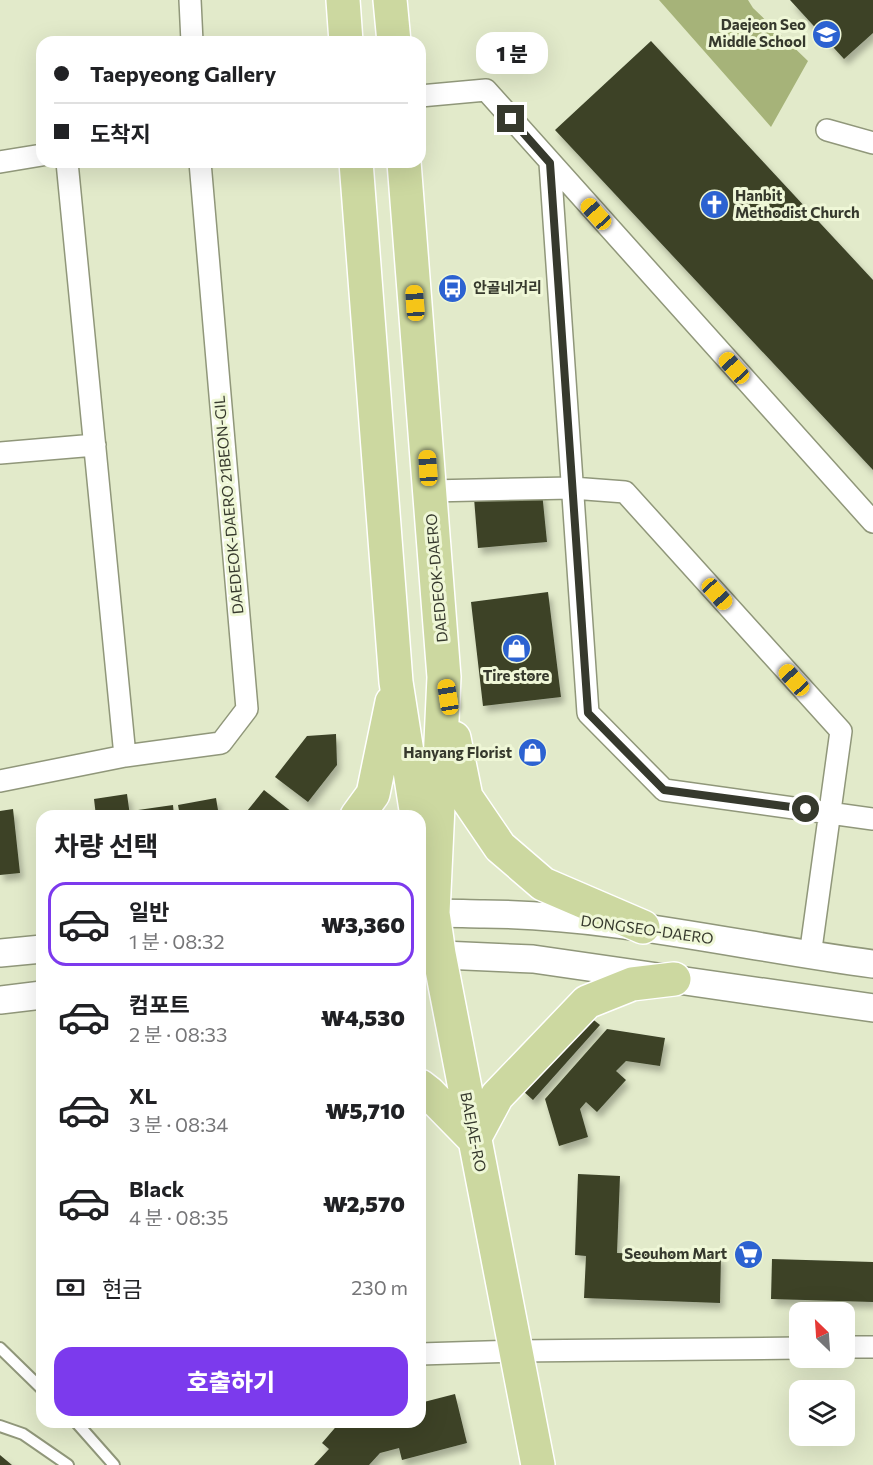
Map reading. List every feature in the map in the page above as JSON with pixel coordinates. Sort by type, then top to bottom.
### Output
[{"type":"main road","points":[[343,0],[346,36]]},
{"type":"main road","points":[[390,0],[393,36]]},
{"type":"main road","points":[[356,168],[396,682],[416,810]]},
{"type":"main road","name":"DAEDEOK-DAERO","points":[[404,168],[444,677],[426,914]]},
{"type":"main road","points":[[444,677],[466,797],[500,847],[543,884],[643,927]]},
{"type":"main road","points":[[361,810],[373,794],[396,682]]},
{"type":"main road","name":"BAEJAE-RO","points":[[426,914],[429,954],[474,1139],[538,1465]]},
{"type":"main road","points":[[426,1091],[474,1139],[497,1096],[587,1002],[632,984],[674,979]]},
{"type":"street","points":[[190,0],[192,36]]},
{"type":"street","points":[[426,95],[486,90],[873,522]]},
{"type":"street","points":[[827,130],[873,143]]},
{"type":"street","points":[[0,162],[36,156]]},
{"type":"street","points":[[550,163],[588,713],[664,790],[873,819]]},
{"type":"street","points":[[68,168],[125,756]]},
{"type":"street","name":"DAEDEOK-DAERO 21BEON-GIL","points":[[0,781],[125,756],[221,743],[247,709],[201,168]]},
{"type":"street","points":[[0,453],[95,445]]},
{"type":"street","points":[[430,491],[572,488],[625,492],[841,731],[810,956]]},
{"type":"street","name":"DONGSEO-DAERO","points":[[426,914],[528,914],[643,927],[810,956],[873,964]]},
{"type":"street","points":[[0,953],[36,950]]},
{"type":"street","points":[[429,954],[533,959],[873,1008]]},
{"type":"street","points":[[0,1000],[36,996]]},
{"type":"street","points":[[855,1347],[873,1347]]},
{"type":"street","points":[[426,1354],[789,1348]]},
{"type":"lane","points":[[0,1348],[36,1383]]},
{"type":"lane","points":[[0,1426],[23,1434],[68,1465]]},
{"type":"lane","points":[[81,1428],[114,1465]]},
{"type":"green space","points":[[659,0],[748,0],[753,8],[808,61],[771,127]]},
{"type":"building","points":[[790,0],[873,0],[873,33],[844,59]]},
{"type":"building","name":"Hanbit Methodist Church","points":[[651,41],[873,280],[873,470],[555,130]]},
{"type":"building","points":[[542,492],[547,542],[478,548],[474,498]]},
{"type":"building","name":"Tire store","points":[[548,592],[561,697],[483,706],[471,602]]},
{"type":"building","points":[[336,734],[337,765],[308,802],[275,777],[307,736]]},
{"type":"building","points":[[264,790],[289,810],[248,810]]},
{"type":"building","points":[[127,794],[129,810],[95,810],[94,799]]},
{"type":"building","points":[[216,798],[218,810],[179,810],[178,805]]},
{"type":"building","points":[[173,805],[173,810],[138,810]]},
{"type":"building","points":[[13,809],[20,873],[0,875],[0,811]]},
{"type":"building","points":[[590,1017],[600,1025],[533,1100],[523,1091]]},
{"type":"building","points":[[607,1029],[665,1038],[660,1066],[626,1061],[616,1071],[626,1080],[597,1112],[586,1102],[580,1109],[588,1137],[559,1146],[545,1099]]},
{"type":"building","points":[[578,1174],[620,1176],[617,1253],[721,1256],[720,1303],[584,1298],[586,1256],[575,1255]]},
{"type":"building","points":[[772,1259],[873,1262],[873,1302],[771,1299]]},
{"type":"building","points":[[455,1394],[467,1443],[402,1460],[399,1448],[380,1453],[369,1465],[314,1465],[329,1449],[322,1443],[335,1428],[426,1428],[426,1401]]},
{"type":"building","points":[[0,1455],[12,1465],[0,1465]]},
{"type":"place","name":"Daejeon Seo Middle School","points":[[827,34]]},
{"type":"place","name":"Hanbit Methodist Church","points":[[714,205]]},
{"type":"place","name":"안골네거리","points":[[452,288]]},
{"type":"place","name":"Tire store","points":[[516,649]]},
{"type":"place","name":"Hanyang Florist","points":[[533,753]]},
{"type":"place","name":"Seouhom Mart","points":[[748,1254]]},
{"type":"route","points":[[511,119],[550,163],[588,713],[664,790],[806,809]]}]
